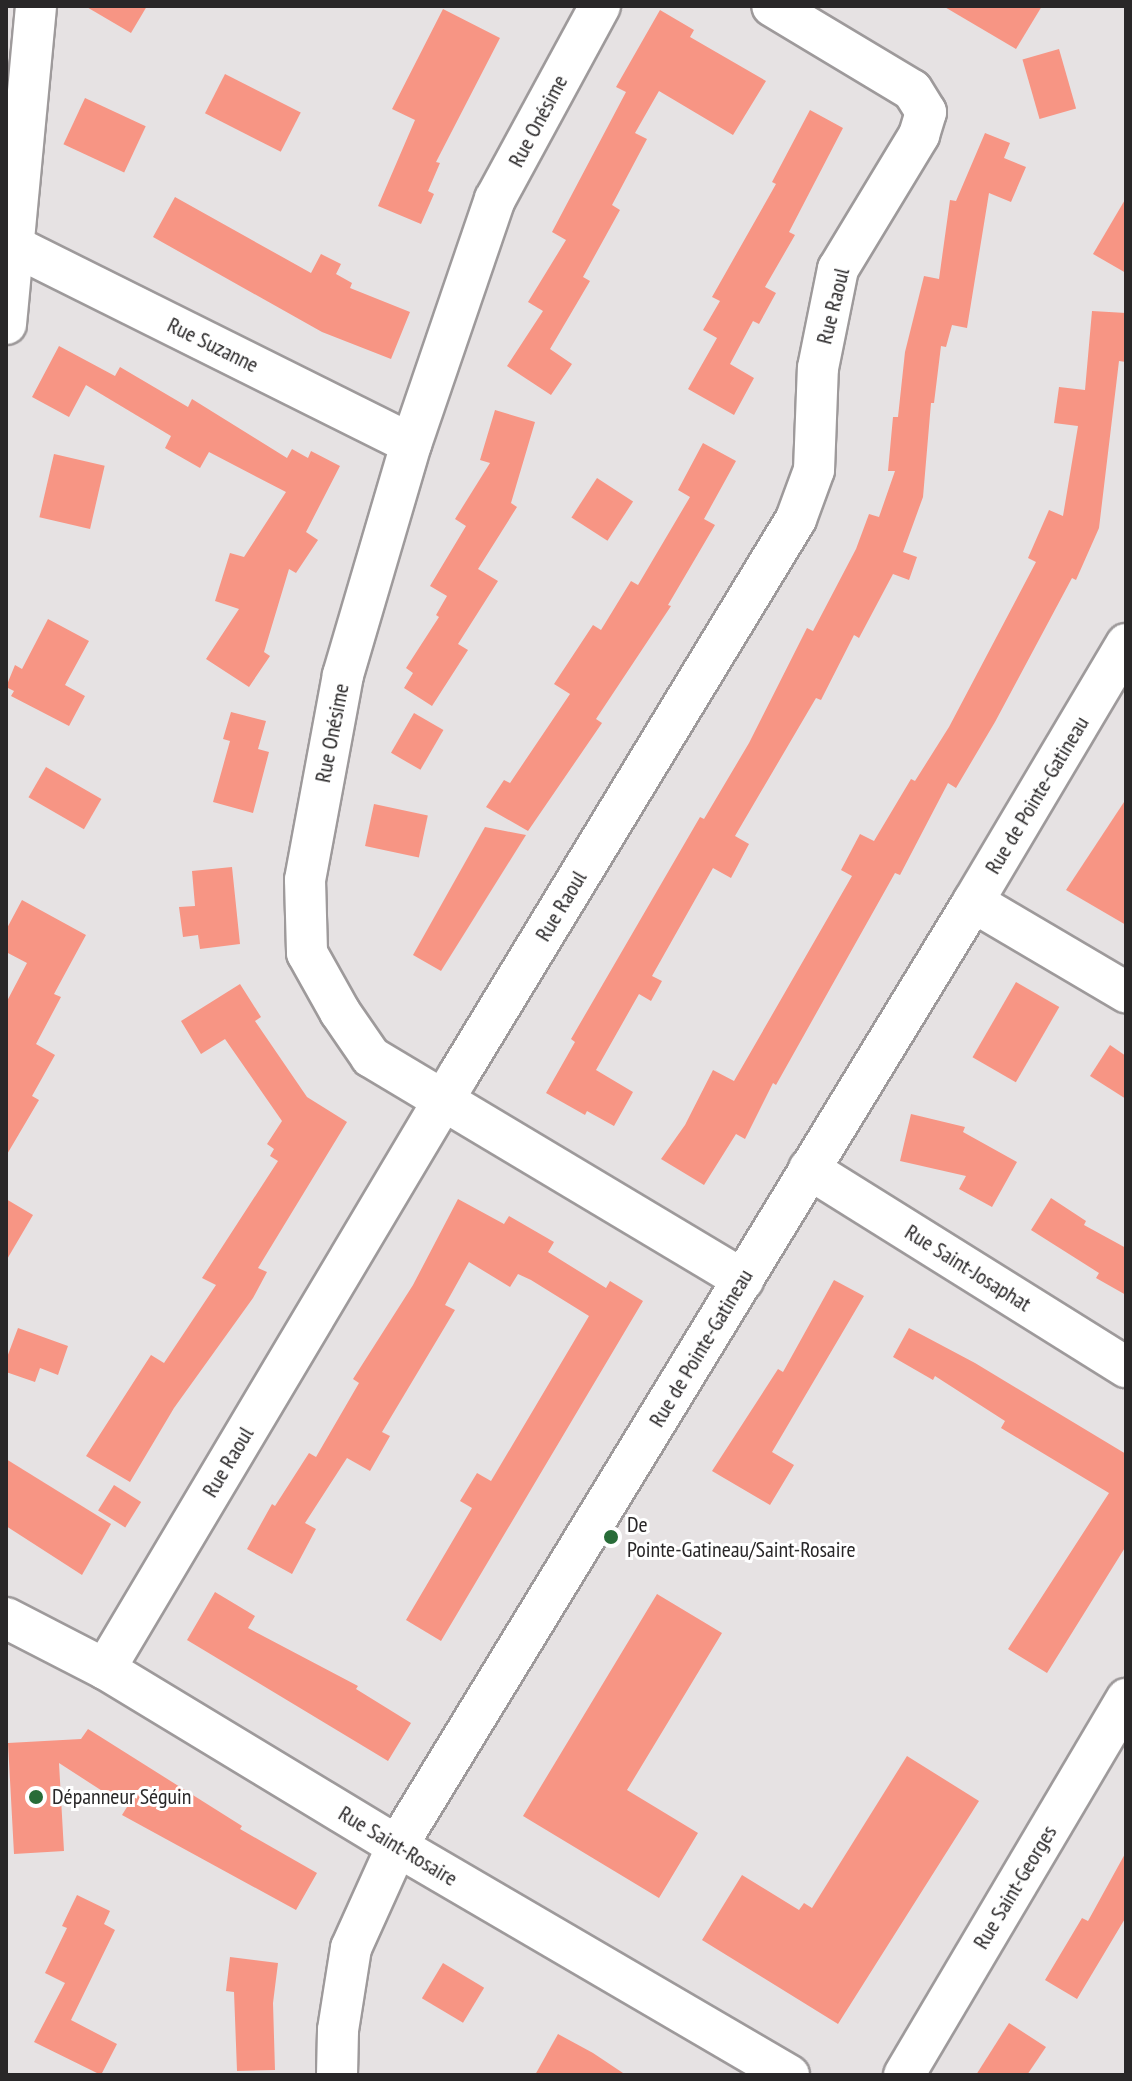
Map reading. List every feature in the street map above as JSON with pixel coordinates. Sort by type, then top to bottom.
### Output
[{"type":"street","points":[[6,324],[16,247],[36,6]]},
{"type":"street","name":"Rue Onésime","points":[[600,6],[495,199],[411,444],[343,675],[305,880],[307,953],[340,1012],[371,1057],[743,1280]]},
{"type":"street","name":"Rue Raoul","points":[[105,1669],[443,1101],[796,519],[814,470],[818,368],[838,269],[919,135],[926,112],[912,90],[772,6]]},
{"type":"street","name":"Rue Suzanne","points":[[16,247],[411,444]]},
{"type":"street","name":"Rue de Pointe-Gatineau","points":[[337,2075],[338,2030],[351,1948],[364,1910],[397,1846],[973,902],[1126,644]]},
{"type":"street","points":[[973,902],[1126,992]]},
{"type":"street","name":"Rue Saint-Josaphat","points":[[809,1169],[1126,1367]]},
{"type":"street","name":"Rue Saint-Rosaire","points":[[6,1618],[105,1669],[397,1846],[789,2075]]},
{"type":"street","name":"Rue Saint-Georges","points":[[904,2075],[1126,1699]]},
{"type":"building","points":[[85,6],[147,6],[131,33]]},
{"type":"building","points":[[943,6],[1042,6],[1016,49]]},
{"type":"building","points":[[443,9],[500,38],[436,162],[440,163],[428,191],[434,194],[421,224],[378,206],[415,120],[392,109]]},
{"type":"building","points":[[660,10],[694,30],[690,37],[766,81],[733,135],[659,91],[635,133],[647,139],[612,205],[620,210],[583,277],[590,281],[550,349],[572,364],[551,395],[507,366],[543,311],[528,302],[566,240],[552,232],[626,92],[616,87]]},
{"type":"building","points":[[1059,49],[1076,109],[1040,119],[1022,59]]},
{"type":"building","points":[[225,74],[301,113],[281,152],[205,113]]},
{"type":"building","points":[[85,98],[146,126],[124,173],[63,144]]},
{"type":"building","points":[[810,110],[843,128],[789,232],[795,235],[765,287],[776,293],[759,324],[753,321],[730,364],[754,378],[734,415],[688,389],[717,338],[703,330],[720,301],[712,297],[776,184],[772,182]]},
{"type":"building","points":[[985,133],[1010,143],[1004,158],[1026,167],[1011,202],[989,193],[967,328],[952,325],[946,347],[941,346],[934,403],[931,403],[923,497],[903,552],[917,557],[909,580],[893,574],[859,638],[854,635],[821,700],[816,698],[735,836],[749,844],[731,878],[713,868],[652,976],[662,981],[651,1001],[639,994],[596,1070],[633,1092],[614,1126],[587,1111],[585,1115],[546,1093],[575,1042],[571,1039],[700,817],[704,819],[749,743],[807,628],[813,631],[856,549],[869,514],[879,517],[895,471],[888,471],[893,417],[898,417],[905,352],[924,276],[939,279],[950,200],[956,201]]},
{"type":"building","points":[[175,197],[311,273],[321,254],[341,264],[336,274],[352,283],[350,288],[410,312],[391,359],[322,332],[153,237]]},
{"type":"building","points":[[1126,198],[1126,273],[1093,254]]},
{"type":"building","points":[[1092,311],[1126,313],[1126,362],[1119,361],[1099,528],[1076,580],[1072,578],[956,788],[948,783],[900,875],[895,873],[776,1085],[773,1083],[745,1139],[736,1134],[704,1185],[661,1159],[685,1125],[713,1070],[734,1081],[852,876],[841,870],[860,834],[874,841],[911,779],[915,781],[949,727],[1036,562],[1028,558],[1049,510],[1063,516],[1078,426],[1054,423],[1059,387],[1085,390]]},
{"type":"building","points":[[59,346],[115,376],[120,367],[188,407],[192,399],[287,458],[292,449],[308,458],[311,451],[340,466],[306,532],[318,540],[296,573],[289,569],[264,652],[270,656],[249,687],[206,659],[239,609],[215,601],[230,553],[244,557],[286,492],[209,452],[200,468],[165,448],[171,436],[86,385],[69,417],[32,397]]},
{"type":"building","points":[[495,410],[535,422],[511,503],[517,507],[478,569],[498,581],[458,644],[468,650],[432,706],[404,688],[413,673],[406,668],[439,617],[436,615],[447,596],[430,586],[466,526],[455,519],[490,463],[480,460]]},
{"type":"building","points":[[703,443],[736,461],[704,519],[715,525],[668,605],[671,606],[596,719],[602,723],[528,831],[486,807],[504,780],[510,783],[570,694],[554,684],[593,625],[601,630],[631,581],[638,585],[690,497],[678,490]]},
{"type":"building","points":[[54,454],[105,466],[90,529],[39,517]]},
{"type":"building","points":[[597,478],[633,501],[607,541],[571,517]]},
{"type":"building","points":[[48,619],[89,641],[65,685],[85,696],[69,726],[11,696],[14,691],[6,687],[15,665],[22,669]]},
{"type":"building","points":[[231,712],[266,721],[258,749],[269,752],[253,813],[213,802],[230,741],[223,739]]},
{"type":"building","points":[[414,713],[443,730],[420,770],[391,753]]},
{"type":"building","points":[[46,767],[101,799],[84,829],[28,797]]},
{"type":"building","points":[[1126,799],[1126,925],[1066,890]]},
{"type":"building","points":[[374,804],[428,815],[419,857],[365,846]]},
{"type":"building","points":[[485,827],[526,835],[441,971],[413,955]]},
{"type":"building","points":[[232,867],[240,944],[200,949],[198,935],[183,937],[179,907],[195,906],[192,871]]},
{"type":"building","points":[[22,900],[86,935],[54,994],[61,997],[36,1044],[55,1055],[32,1096],[39,1100],[6,1156],[6,1003],[27,963],[6,952],[6,930]]},
{"type":"building","points":[[1016,982],[1059,1007],[1016,1082],[973,1057]]},
{"type":"building","points":[[240,984],[261,1017],[255,1021],[307,1097],[347,1122],[258,1268],[267,1272],[253,1298],[174,1408],[130,1482],[86,1456],[151,1355],[164,1363],[216,1285],[202,1278],[278,1161],[270,1156],[274,1149],[267,1144],[282,1121],[225,1039],[201,1054],[181,1021]]},
{"type":"building","points":[[1110,1045],[1126,1056],[1126,1099],[1090,1076]]},
{"type":"building","points":[[911,1114],[965,1127],[963,1132],[1017,1162],[992,1207],[959,1189],[966,1176],[900,1161]]},
{"type":"building","points":[[1051,1198],[1086,1221],[1084,1225],[1126,1248],[1126,1295],[1096,1278],[1099,1273],[1031,1230]]},
{"type":"building","points":[[6,1199],[33,1215],[6,1261]]},
{"type":"building","points":[[458,1199],[504,1224],[509,1216],[554,1242],[548,1252],[606,1288],[610,1281],[643,1301],[441,1641],[406,1620],[472,1508],[460,1501],[477,1473],[491,1481],[589,1316],[531,1280],[518,1274],[510,1287],[469,1262],[445,1305],[455,1310],[382,1432],[390,1436],[370,1471],[347,1458],[305,1523],[316,1529],[292,1574],[247,1549],[272,1504],[275,1506],[309,1453],[316,1457],[359,1383],[353,1379],[413,1285]]},
{"type":"building","points":[[834,1280],[864,1296],[772,1452],[794,1465],[770,1505],[712,1471],[778,1369],[783,1372]]},
{"type":"building","points":[[18,1328],[68,1346],[58,1375],[40,1368],[35,1382],[6,1372],[6,1360]]},
{"type":"building","points":[[909,1328],[975,1363],[1126,1454],[1126,1546],[1047,1673],[1008,1649],[1109,1493],[1001,1428],[1005,1421],[935,1376],[933,1380],[893,1357]]},
{"type":"building","points":[[6,1459],[111,1524],[82,1575],[6,1526]]},
{"type":"building","points":[[114,1485],[141,1502],[125,1527],[98,1510]]},
{"type":"building","points":[[215,1592],[255,1616],[248,1628],[358,1686],[356,1689],[411,1723],[388,1761],[187,1640]]},
{"type":"building","points":[[657,1594],[722,1633],[627,1790],[698,1833],[659,1898],[523,1816]]},
{"type":"building","points":[[88,1729],[242,1826],[240,1829],[317,1873],[296,1910],[122,1815],[127,1807],[59,1763],[64,1851],[14,1854],[8,1743],[81,1739]]},
{"type":"building","points":[[907,1756],[979,1801],[838,2024],[702,1940],[742,1875],[799,1910],[804,1903],[812,1908]]},
{"type":"building","points":[[1126,1852],[1126,1917],[1077,1999],[1045,1980],[1082,1918],[1088,1921]]},
{"type":"building","points":[[77,1895],[110,1911],[104,1924],[115,1930],[71,2020],[117,2044],[101,2075],[34,2042],[65,1983],[45,1973],[67,1928],[62,1926]]},
{"type":"building","points":[[230,1957],[278,1963],[273,2003],[275,2070],[237,2071],[234,1992],[226,1991]]},
{"type":"building","points":[[443,1963],[484,1988],[463,2023],[422,1998]]},
{"type":"building","points":[[1009,2023],[1046,2047],[1027,2075],[976,2075]]},
{"type":"building","points":[[558,2034],[593,2053],[626,2075],[535,2075]]},
{"type":"place","name":"De Pointe-Gatineau/Saint-Rosaire","points":[[611,1537]]},
{"type":"place","name":"Dépanneur Séguin","points":[[36,1797]]}]
